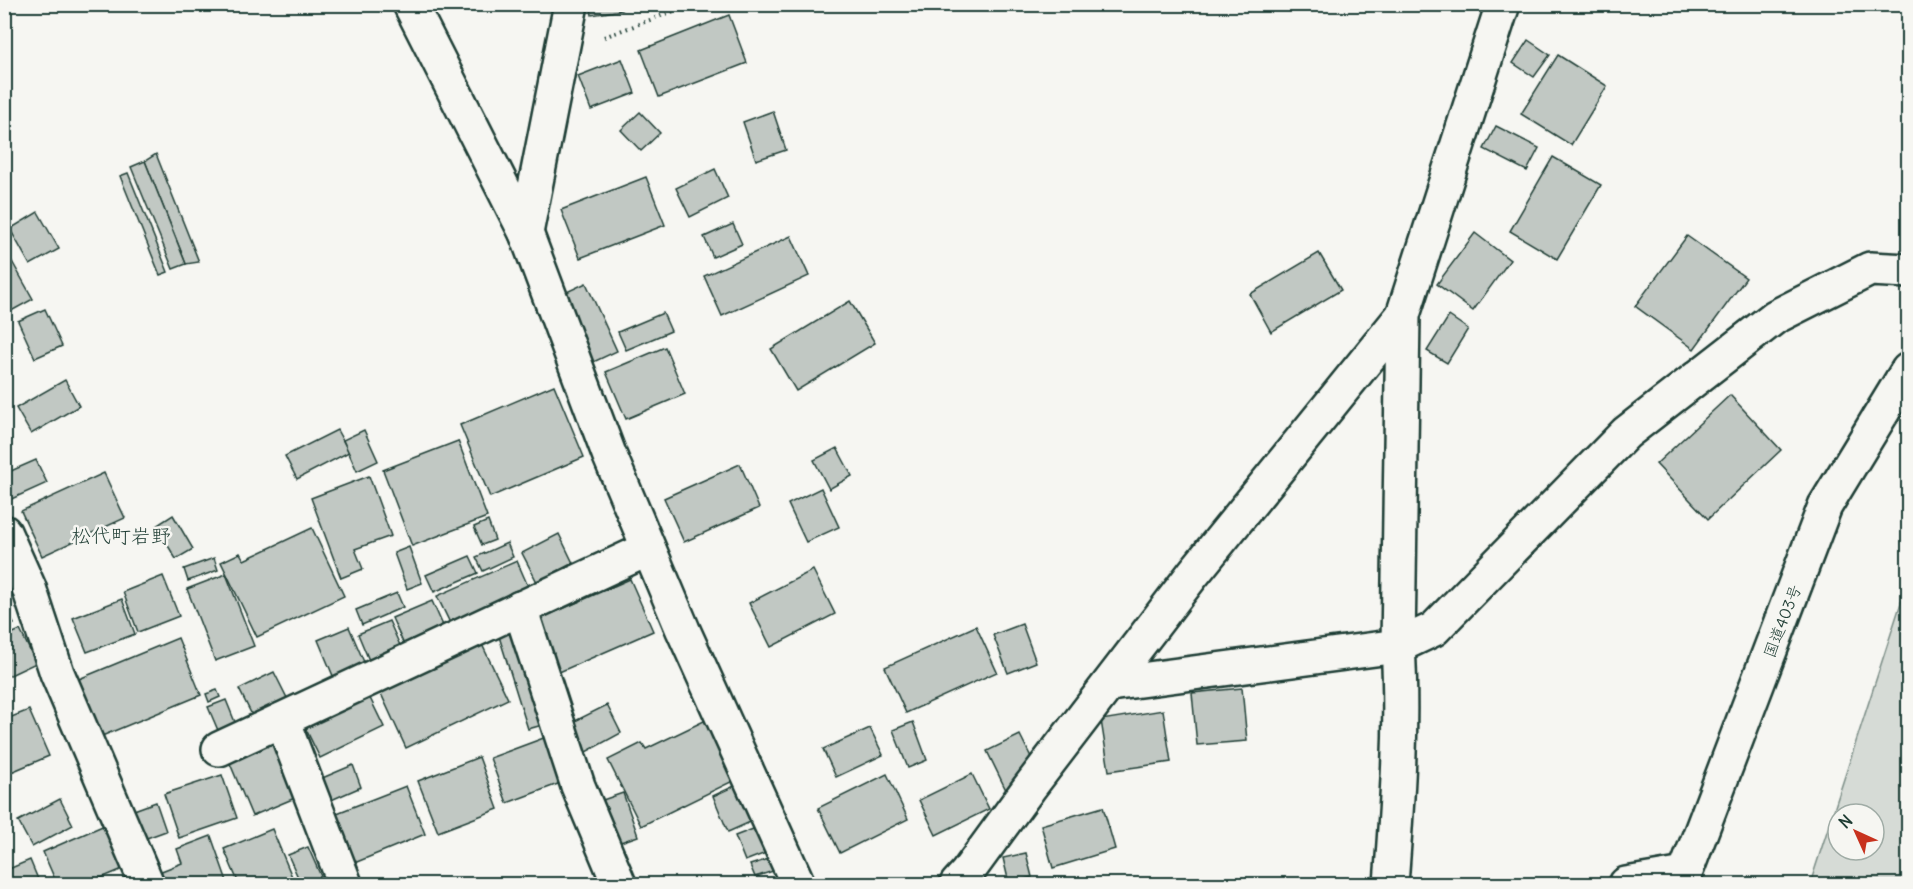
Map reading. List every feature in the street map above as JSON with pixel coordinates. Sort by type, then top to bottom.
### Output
[{"type":"main road","points":[[410,4],[526,233],[609,454],[648,549],[798,885]]},
{"type":"main road","points":[[526,233],[571,4]]},
{"type":"main road","points":[[1391,885],[1398,798],[1403,315],[1503,4]]},
{"type":"main road","points":[[1110,684],[1398,646],[1434,629],[1626,433],[1775,317],[1870,270],[1908,271]]},
{"type":"main road","points":[[957,885],[1193,574],[1403,315]]},
{"type":"main road","name":"国道403号","points":[[1684,879],[1826,506],[1908,370]]},
{"type":"main road","points":[[4,532],[28,588],[57,673],[147,885]]},
{"type":"main road","points":[[219,749],[648,549]]},
{"type":"main road","points":[[520,608],[578,786],[619,885]]},
{"type":"main road","points":[[282,720],[345,885]]},
{"type":"main road","points":[[1626,885],[1684,879]]},
{"type":"path","points":[[562,52],[693,4]]},
{"type":"shaded area","points":[[1908,581],[1908,884],[1810,884],[1826,835],[1826,862],[1886,862],[1886,802],[1837,802]]},
{"type":"building","points":[[590,4],[621,4],[622,10],[592,15]]},
{"type":"building","points":[[729,15],[747,63],[659,97],[641,50]]},
{"type":"building","points":[[1528,40],[1550,55],[1534,77],[1513,63]]},
{"type":"building","points":[[1558,55],[1607,86],[1571,145],[1521,114]]},
{"type":"building","points":[[622,59],[635,93],[591,110],[578,76]]},
{"type":"building","points":[[773,111],[786,150],[756,160],[743,122]]},
{"type":"building","points":[[640,112],[660,133],[641,151],[621,130]]},
{"type":"building","points":[[1496,126],[1539,148],[1527,171],[1484,149]]},
{"type":"building","points":[[156,154],[199,262],[186,264],[145,161]]},
{"type":"building","points":[[1553,157],[1601,185],[1557,259],[1510,231]]},
{"type":"building","points":[[145,161],[186,264],[173,269],[131,167]]},
{"type":"building","points":[[715,169],[728,198],[690,217],[676,188]]},
{"type":"building","points":[[128,173],[168,272],[160,275],[120,176]]},
{"type":"building","points":[[646,177],[665,225],[580,258],[561,210]]},
{"type":"building","points":[[38,212],[59,249],[30,265],[10,229]]},
{"type":"building","points":[[733,224],[742,244],[713,257],[704,237]]},
{"type":"building","points":[[1475,233],[1510,260],[1473,311],[1437,284]]},
{"type":"building","points":[[791,236],[809,276],[722,316],[704,276]]},
{"type":"building","points":[[1687,236],[1746,278],[1694,349],[1635,306]]},
{"type":"building","points":[[4,250],[33,299],[4,315]]},
{"type":"building","points":[[1319,253],[1341,290],[1271,332],[1250,294]]},
{"type":"building","points":[[586,283],[617,351],[587,365],[556,297]]},
{"type":"building","points":[[850,301],[875,343],[796,391],[771,349]]},
{"type":"building","points":[[45,309],[62,346],[35,358],[18,321]]},
{"type":"building","points":[[663,313],[671,331],[626,350],[618,332]]},
{"type":"building","points":[[1449,316],[1468,329],[1447,363],[1427,351]]},
{"type":"building","points":[[665,347],[685,394],[626,419],[606,372]]},
{"type":"building","points":[[65,380],[79,406],[31,434],[16,408]]},
{"type":"building","points":[[554,385],[584,457],[490,497],[460,425]]},
{"type":"building","points":[[1730,395],[1781,450],[1708,519],[1656,464]]},
{"type":"building","points":[[337,430],[349,452],[297,479],[285,456]]},
{"type":"building","points":[[364,430],[378,461],[357,471],[343,440]]},
{"type":"building","points":[[458,441],[487,517],[412,546],[383,470]]},
{"type":"building","points":[[837,448],[852,476],[829,489],[814,460]]},
{"type":"building","points":[[36,460],[47,483],[7,501],[4,496],[4,474]]},
{"type":"building","points":[[740,464],[759,508],[684,542],[664,498]]},
{"type":"building","points":[[104,473],[125,518],[42,556],[21,511]]},
{"type":"building","points":[[369,476],[391,536],[355,549],[363,569],[341,578],[311,498]]},
{"type":"building","points":[[821,488],[839,527],[806,542],[788,504]]},
{"type":"building","points":[[173,515],[193,549],[176,559],[156,526]]},
{"type":"building","points":[[488,521],[495,540],[482,545],[474,527]]},
{"type":"building","points":[[312,528],[344,596],[257,637],[221,562],[240,553],[244,560]]},
{"type":"building","points":[[559,534],[573,563],[537,582],[522,553]]},
{"type":"building","points":[[507,543],[513,557],[483,571],[476,557]]},
{"type":"building","points":[[409,547],[422,583],[407,589],[394,553]]},
{"type":"building","points":[[470,556],[478,573],[434,592],[426,575]]},
{"type":"building","points":[[214,558],[218,570],[188,581],[184,569]]},
{"type":"building","points":[[517,561],[531,593],[452,627],[437,596]]},
{"type":"building","points":[[813,570],[835,614],[771,647],[749,603]]},
{"type":"building","points":[[226,574],[254,646],[215,661],[187,589]]},
{"type":"building","points":[[163,576],[179,616],[138,632],[123,592]]},
{"type":"building","points":[[630,579],[653,631],[557,673],[535,621]]},
{"type":"building","points":[[397,593],[403,607],[362,625],[356,610]]},
{"type":"building","points":[[122,599],[135,634],[87,652],[73,618]]},
{"type":"building","points":[[432,601],[445,630],[405,647],[392,618]]},
{"type":"building","points":[[4,606],[14,624],[4,629]]},
{"type":"building","points":[[389,621],[403,652],[371,665],[358,634]]},
{"type":"building","points":[[514,624],[546,724],[528,729],[497,630]]},
{"type":"building","points":[[1022,624],[1036,662],[1008,673],[993,635]]},
{"type":"building","points":[[976,626],[997,672],[906,713],[885,667]]},
{"type":"building","points":[[349,627],[367,669],[336,683],[318,640]]},
{"type":"building","points":[[20,630],[36,663],[4,678],[4,637]]},
{"type":"building","points":[[478,636],[508,699],[406,748],[377,685]]},
{"type":"building","points":[[178,638],[201,695],[102,736],[79,679]]},
{"type":"building","points":[[274,672],[290,704],[255,721],[239,689]]},
{"type":"building","points":[[1242,688],[1247,741],[1197,745],[1192,693]]},
{"type":"building","points":[[217,690],[220,697],[209,702],[206,694]]},
{"type":"building","points":[[367,692],[384,727],[320,758],[303,723]]},
{"type":"building","points":[[226,700],[237,727],[220,735],[208,707]]},
{"type":"building","points":[[607,705],[621,733],[586,752],[571,723]]},
{"type":"building","points":[[29,710],[49,756],[4,775],[4,720]]},
{"type":"building","points":[[1163,710],[1171,762],[1109,771],[1101,720]]},
{"type":"building","points":[[706,720],[735,780],[641,826],[608,760],[642,743],[646,749]]},
{"type":"building","points":[[913,722],[927,760],[908,768],[893,730]]},
{"type":"building","points":[[870,728],[883,755],[836,777],[823,749]]},
{"type":"building","points":[[277,733],[302,795],[252,816],[226,754]]},
{"type":"building","points":[[1020,735],[1039,773],[1006,790],[987,751]]},
{"type":"building","points":[[549,736],[566,781],[507,803],[490,758]]},
{"type":"building","points":[[479,757],[498,809],[438,832],[418,781]]},
{"type":"building","points":[[353,765],[361,787],[329,801],[320,779]]},
{"type":"building","points":[[887,774],[908,819],[840,853],[818,808]]},
{"type":"building","points":[[972,774],[989,809],[936,835],[919,800]]},
{"type":"building","points":[[222,775],[237,818],[179,838],[164,794]]},
{"type":"building","points":[[741,783],[757,819],[728,832],[713,796]]},
{"type":"building","points":[[406,786],[425,834],[352,864],[332,815]]},
{"type":"building","points":[[623,793],[638,836],[612,845],[597,802]]},
{"type":"building","points":[[60,799],[73,825],[32,847],[18,821]]},
{"type":"building","points":[[156,802],[166,831],[144,839],[134,810]]},
{"type":"building","points":[[1103,807],[1115,849],[1053,868],[1041,825]]},
{"type":"building","points":[[107,824],[125,868],[87,884],[57,884],[43,852]]},
{"type":"building","points":[[761,826],[771,851],[745,861],[735,836]]},
{"type":"building","points":[[272,829],[295,884],[239,884],[224,849]]},
{"type":"building","points":[[211,836],[228,884],[164,884],[159,872],[182,863],[177,849]]},
{"type":"building","points":[[308,847],[323,881],[315,884],[301,884],[288,855]]},
{"type":"building","points":[[1026,853],[1032,877],[1009,883],[1003,858]]},
{"type":"building","points":[[778,856],[782,868],[755,877],[750,865]]},
{"type":"building","points":[[30,860],[40,884],[4,884],[4,871]]},
{"type":"district","name":"松代町岩野","points":[[121,536]]}]
